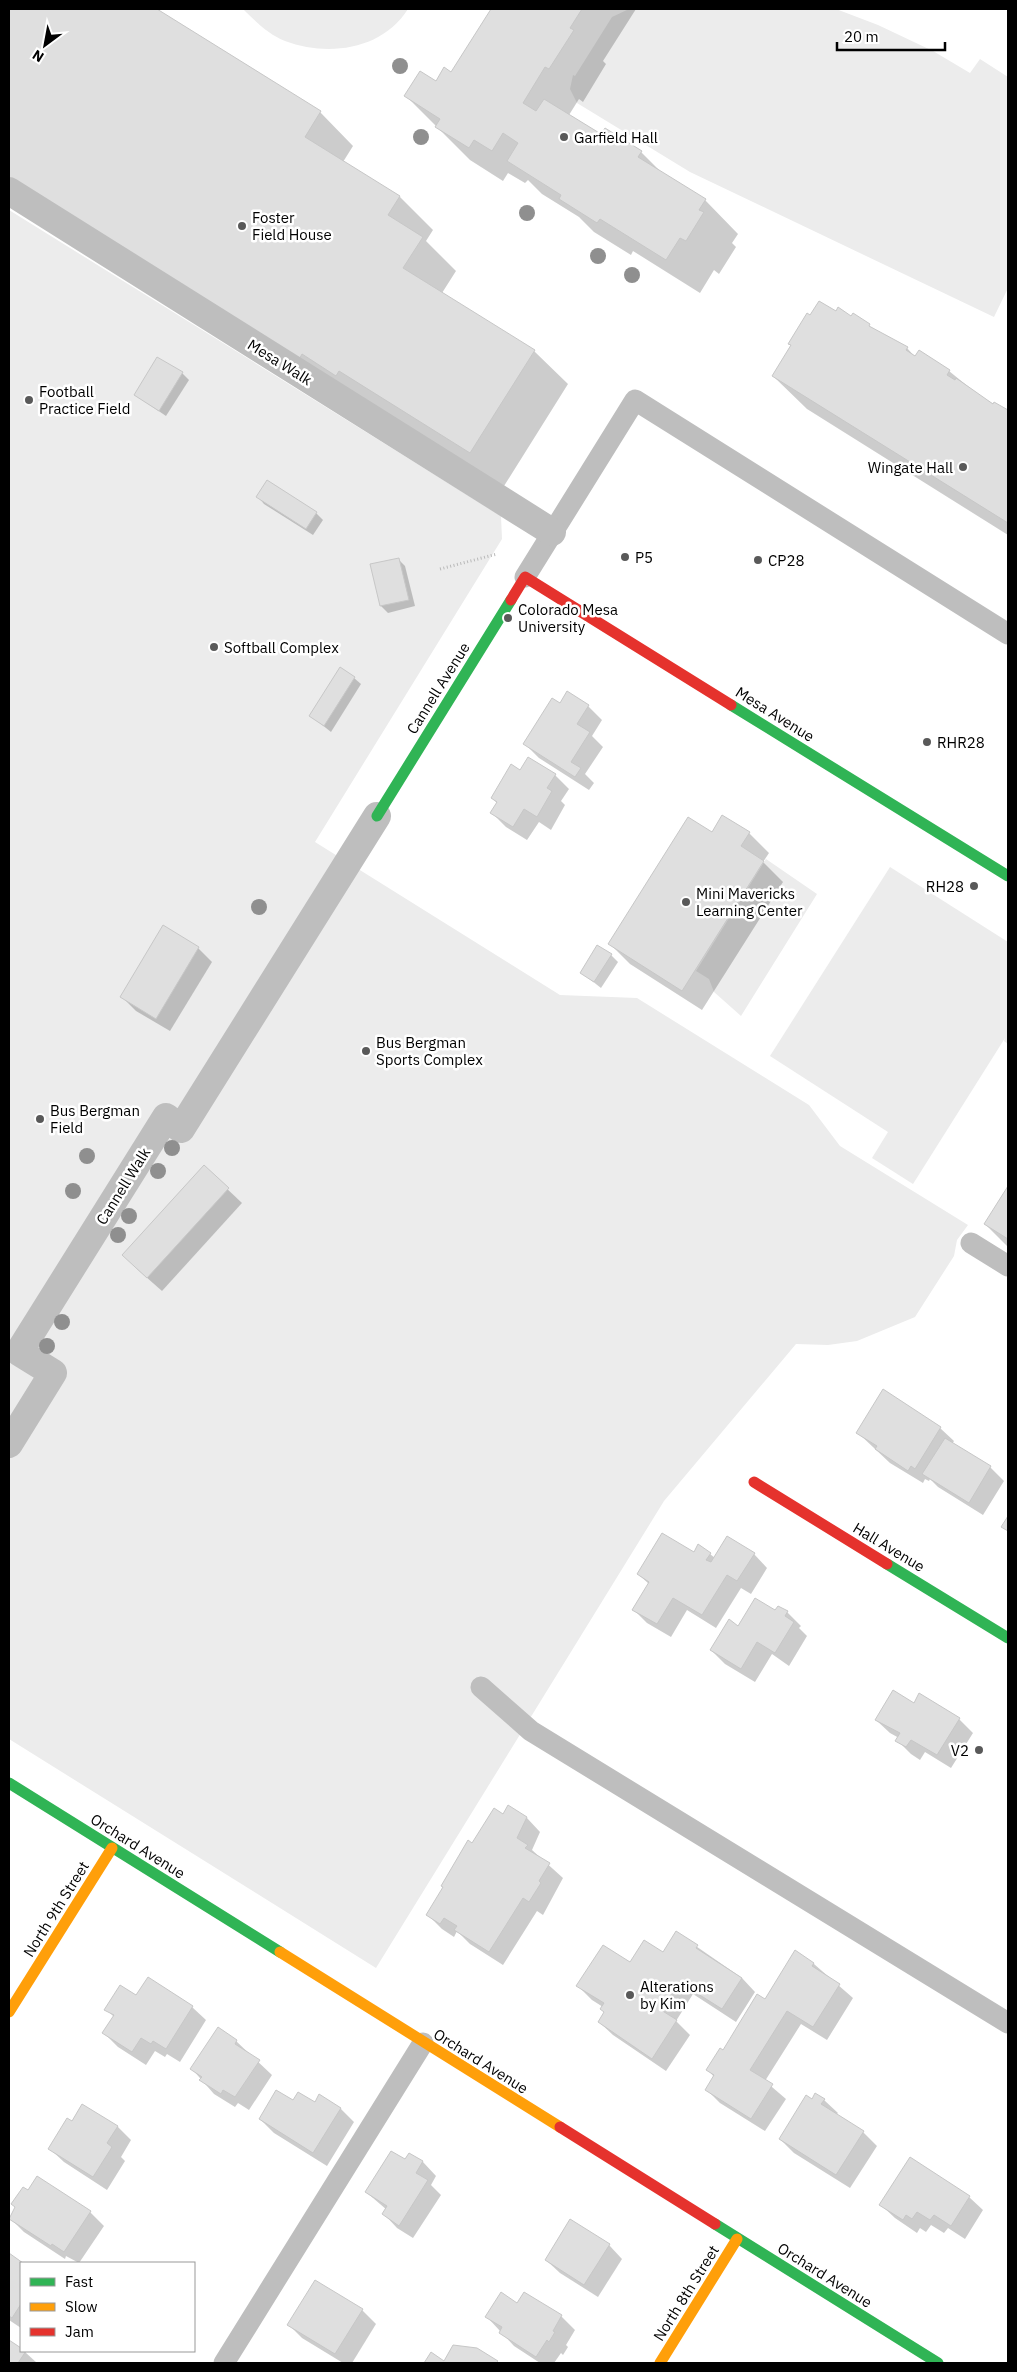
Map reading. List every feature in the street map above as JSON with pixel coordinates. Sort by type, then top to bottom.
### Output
[{"type":"street","name":"Mesa Walk","points":[[9,192],[552,532]]},
{"type":"street","name":"Cannell Avenue","points":[[377,816],[525,576]]},
{"type":"street","name":"Mesa Avenue","points":[[525,576],[1008,876]]},
{"type":"street","name":"Cannell Walk","points":[[9,1444],[53,1373],[19,1352],[166,1117],[181,1129],[377,816]]},
{"type":"street","name":"Hall Avenue","points":[[754,1482],[1008,1638]]},
{"type":"street","name":"Orchard Avenue","points":[[9,1783],[938,2363]]},
{"type":"street","name":"North 9th Street","points":[[9,2012],[112,1848]]},
{"type":"street","name":"North 8th Street","points":[[660,2363],[737,2239]]},
{"type":"lane","points":[[525,576],[635,400],[1008,634]]},
{"type":"lane","points":[[971,1243],[1008,1266]]},
{"type":"lane","points":[[481,1687],[531,1730],[1008,2023]]},
{"type":"lane","points":[[224,2363],[423,2043]]},
{"type":"path","points":[[440,569],[497,554]]},
{"type":"shaded area","points":[[243,9],[408,9],[397,23],[384,34],[369,41],[336,49],[319,49],[302,46],[279,38],[257,23]]},
{"type":"shaded area","points":[[629,9],[836,9],[878,25],[933,51],[970,73],[980,59],[1008,77],[1008,288],[994,317],[690,172],[577,103],[570,89],[573,75],[575,76],[612,17]]},
{"type":"shaded area","name":"Bus Bergman Sports Complex","points":[[9,210],[501,516],[502,539],[315,842],[560,995],[637,998],[809,1105],[840,1146],[968,1225],[957,1240],[954,1256],[915,1317],[857,1341],[828,1345],[796,1344],[664,1501],[376,1968],[9,1739]]},
{"type":"shaded area","points":[[766,859],[817,894],[741,1016],[714,992],[709,979],[696,971]]},
{"type":"shaded area","points":[[890,867],[1008,942],[1008,1044],[1004,1041],[1005,1038],[913,1184],[872,1158],[888,1132],[770,1056]]},
{"type":"building","name":"Foster Field House","points":[[9,9],[157,9],[321,111],[305,137],[400,196],[388,215],[423,237],[403,268],[535,350],[470,453],[339,371],[336,376],[302,354],[297,363],[9,183]]},
{"type":"building","name":"Garfield Hall","points":[[491,9],[582,9],[570,28],[574,30],[549,69],[545,67],[523,103],[536,111],[544,99],[601,134],[605,128],[642,151],[638,157],[706,199],[699,210],[704,212],[686,241],[680,238],[666,260],[600,219],[597,223],[559,199],[561,195],[507,161],[518,143],[503,133],[492,151],[474,140],[469,148],[435,127],[440,119],[404,96],[420,71],[436,81],[444,67],[451,72]]},
{"type":"building","name":"Wingate Hall","points":[[819,301],[836,311],[838,307],[851,316],[853,313],[870,324],[869,326],[908,347],[906,350],[915,356],[919,350],[950,370],[947,375],[955,380],[956,378],[993,404],[994,402],[1008,410],[1008,523],[772,376],[791,345],[788,344],[807,313],[810,315]]},
{"type":"building","points":[[157,357],[183,372],[159,411],[134,395]]},
{"type":"building","points":[[267,480],[317,512],[306,529],[256,497]]},
{"type":"building","points":[[399,558],[409,600],[380,606],[370,564]]},
{"type":"building","points":[[340,667],[355,677],[324,726],[309,716]]},
{"type":"building","points":[[567,691],[589,705],[577,724],[590,732],[571,762],[581,768],[575,777],[523,744],[552,698],[560,703]]},
{"type":"building","points":[[528,757],[556,774],[547,788],[552,791],[537,817],[524,809],[513,827],[490,813],[497,802],[491,798],[511,764],[520,770]]},
{"type":"building","name":"Mini Mavericks Learning Center","points":[[722,815],[750,832],[741,846],[764,861],[682,991],[608,944],[688,817],[712,832]]},
{"type":"building","points":[[163,925],[199,947],[156,1019],[120,997]]},
{"type":"building","points":[[597,945],[612,954],[594,982],[580,973]]},
{"type":"building","points":[[204,1165],[229,1188],[147,1278],[122,1255]]},
{"type":"building","points":[[1008,1186],[1008,1239],[984,1224]]},
{"type":"building","points":[[883,1389],[941,1427],[915,1469],[911,1466],[908,1471],[875,1449],[877,1446],[856,1433]]},
{"type":"building","points":[[945,1438],[991,1466],[969,1503],[922,1474]]},
{"type":"building","points":[[1008,1516],[1008,1531],[1001,1527]]},
{"type":"building","points":[[662,1533],[694,1552],[698,1544],[711,1553],[706,1560],[711,1562],[727,1536],[755,1553],[737,1581],[727,1575],[702,1615],[673,1598],[657,1624],[632,1610],[649,1582],[637,1574]]},
{"type":"building","points":[[755,1598],[775,1610],[778,1606],[788,1611],[785,1616],[794,1622],[775,1653],[757,1642],[741,1669],[710,1650],[729,1619],[738,1626]]},
{"type":"building","points":[[893,1690],[914,1703],[919,1693],[960,1718],[937,1755],[911,1740],[906,1747],[895,1741],[900,1733],[875,1720]]},
{"type":"building","points":[[508,1805],[527,1817],[517,1838],[528,1845],[525,1848],[550,1863],[539,1881],[541,1883],[529,1902],[523,1898],[489,1952],[454,1930],[457,1926],[444,1918],[440,1924],[426,1915],[468,1840],[472,1843],[494,1808],[503,1814]]},
{"type":"building","name":"Alterations by Kim","points":[[676,1931],[698,1945],[696,1948],[742,1978],[722,2009],[679,1982],[661,2010],[677,2020],[652,2059],[598,2022],[604,2012],[600,2009],[604,2003],[576,1986],[603,1945],[630,1962],[644,1940],[663,1952]]},
{"type":"building","points":[[795,1950],[814,1963],[812,1966],[840,1984],[813,2027],[787,2011],[750,2070],[773,2084],[751,2119],[705,2090],[714,2075],[706,2070],[720,2048],[723,2050],[757,1994],[765,1999]]},
{"type":"building","points":[[148,1977],[193,2006],[166,2049],[153,2041],[151,2044],[141,2038],[132,2052],[102,2033],[114,2015],[104,2010],[120,1985],[136,1995]]},
{"type":"building","points":[[218,2027],[237,2040],[235,2044],[260,2060],[235,2097],[223,2090],[221,2094],[199,2080],[202,2077],[190,2069]]},
{"type":"building","points":[[276,2090],[293,2100],[298,2092],[315,2102],[319,2094],[341,2108],[313,2153],[259,2119]]},
{"type":"building","points":[[815,2093],[825,2099],[821,2104],[864,2131],[836,2175],[779,2139],[806,2095],[812,2099]]},
{"type":"building","points":[[82,2104],[118,2126],[107,2143],[112,2147],[93,2177],[48,2149],[67,2118],[72,2121]]},
{"type":"building","points":[[391,2151],[405,2159],[409,2153],[423,2161],[416,2173],[428,2180],[399,2226],[382,2214],[387,2206],[365,2192]]},
{"type":"building","points":[[910,2157],[970,2196],[951,2226],[934,2215],[930,2220],[917,2212],[912,2219],[906,2215],[903,2220],[879,2205]]},
{"type":"building","points":[[37,2176],[91,2211],[64,2252],[52,2244],[51,2246],[9,2219],[15,2207],[11,2204],[23,2187],[28,2190]]},
{"type":"building","points":[[570,2219],[610,2244],[584,2285],[545,2260]]},
{"type":"building","points":[[9,2253],[22,2262],[20,2262],[20,2306],[12,2318],[9,2316]]},
{"type":"building","points":[[315,2280],[363,2309],[335,2354],[287,2325]]},
{"type":"building","points":[[501,2292],[517,2303],[524,2292],[562,2315],[549,2342],[547,2340],[536,2357],[499,2333],[502,2327],[485,2317]]},
{"type":"building","points":[[9,2340],[20,2347],[20,2352],[25,2352],[18,2363],[9,2363]]},
{"type":"building","points":[[453,2345],[477,2348],[498,2361],[496,2363],[424,2363],[431,2352],[444,2361]]},
{"type":"traffic: fast","points":[[377,816],[511,600]]},
{"type":"traffic: fast","points":[[731,705],[1008,876]]},
{"type":"traffic: fast","points":[[887,1564],[1008,1638]]},
{"type":"traffic: fast","points":[[9,1783],[280,1952]]},
{"type":"traffic: fast","points":[[715,2224],[938,2363]]},
{"type":"traffic: slow","points":[[9,2012],[112,1848]]},
{"type":"traffic: slow","points":[[280,1952],[560,2127]]},
{"type":"traffic: slow","points":[[660,2363],[737,2239]]},
{"type":"traffic: jam","points":[[511,600],[525,577],[731,705]]},
{"type":"traffic: jam","points":[[754,1482],[887,1564]]},
{"type":"traffic: jam","points":[[560,2127],[715,2224]]},
{"type":"place","name":"Garfield Hall","points":[[564,137]]},
{"type":"place","name":"Foster Field House","points":[[242,226]]},
{"type":"place","name":"Football Practice Field","points":[[29,400]]},
{"type":"place","name":"Wingate Hall","points":[[963,467]]},
{"type":"place","name":"P5","points":[[625,557]]},
{"type":"place","name":"CP28","points":[[758,560]]},
{"type":"place","name":"Colorado Mesa University","points":[[508,618]]},
{"type":"place","name":"Softball Complex","points":[[214,647]]},
{"type":"place","name":"RHR28","points":[[927,742]]},
{"type":"place","name":"RH28","points":[[974,886]]},
{"type":"place","name":"Mini Mavericks Learning Center","points":[[686,902]]},
{"type":"place","name":"Bus Bergman Sports Complex","points":[[366,1051]]},
{"type":"place","name":"Bus Bergman Field","points":[[40,1119]]},
{"type":"place","name":"V2","points":[[979,1750]]},
{"type":"place","name":"Alterations by Kim","points":[[630,1995]]}]
